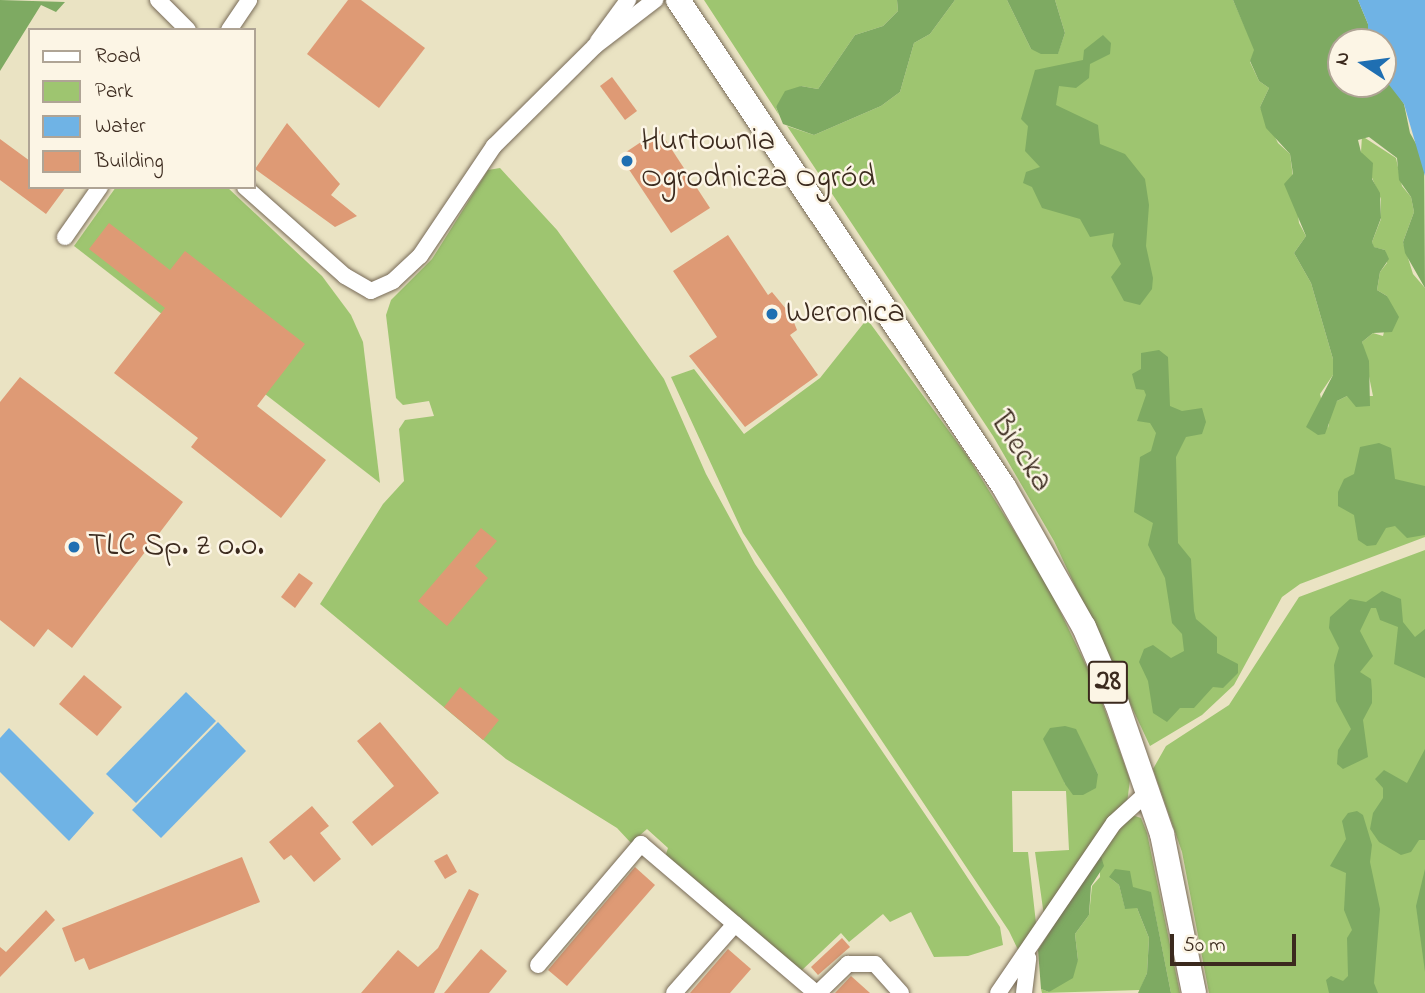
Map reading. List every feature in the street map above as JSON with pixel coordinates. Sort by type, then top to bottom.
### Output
[{"type":"main road","name":"Biecka","points":[[678,0],[1030,531],[1084,627],[1162,834],[1194,993]]},
{"type":"street","points":[[158,0],[186,28]]},
{"type":"street","points":[[230,28],[249,0]]},
{"type":"street","points":[[595,46],[628,0]]},
{"type":"street","points":[[247,189],[345,276],[371,290],[393,281],[420,256],[494,146],[595,46],[655,0]]},
{"type":"street","points":[[65,237],[99,189]]},
{"type":"street","points":[[998,993],[1032,949],[1114,823],[1148,792]]},
{"type":"street","points":[[538,965],[641,844],[817,993],[848,964],[874,964],[901,993]]},
{"type":"street","points":[[674,993],[735,924]]},
{"type":"street","points":[[1024,993],[1032,949]]},
{"type":"green space","points":[[0,0],[65,2],[56,12],[41,5],[0,71]]},
{"type":"green space","points":[[704,0],[897,0],[898,11],[883,26],[855,35],[818,89],[801,86],[776,107],[779,115]]},
{"type":"green space","points":[[897,0],[955,0],[930,34],[914,43],[900,92],[881,106],[814,135],[783,124],[776,107],[785,91],[801,86],[818,89],[855,35],[883,26],[898,11]]},
{"type":"green space","points":[[955,0],[1007,0],[1031,49],[1058,53],[1065,33],[1055,0],[1233,0],[1255,50],[1250,62],[1259,81],[1269,88],[1260,107],[1278,143],[1290,154],[1299,223],[1306,236],[1294,253],[1311,283],[1333,359],[1333,375],[1320,394],[1328,428],[1332,405],[1337,401],[1347,396],[1373,396],[1362,342],[1373,333],[1383,336],[1390,307],[1387,296],[1377,290],[1380,272],[1387,263],[1385,250],[1373,247],[1372,242],[1381,219],[1381,199],[1361,152],[1362,136],[1396,158],[1402,186],[1411,197],[1414,212],[1403,242],[1413,274],[1425,288],[1425,537],[1300,584],[1282,597],[1234,685],[1202,715],[1150,746],[1054,541],[993,436],[787,126],[814,135],[881,106],[900,92],[914,43],[930,34]]},
{"type":"green space","points":[[1007,0],[1055,0],[1065,33],[1058,54],[1041,54],[1031,49]]},
{"type":"green space","points":[[1233,0],[1358,0],[1368,28],[1327,28],[1327,98],[1397,98],[1397,93],[1404,104],[1410,133],[1424,158],[1425,288],[1405,253],[1403,242],[1414,212],[1411,197],[1399,180],[1397,158],[1369,137],[1358,140],[1361,152],[1373,163],[1372,179],[1380,193],[1381,218],[1372,242],[1374,247],[1385,250],[1389,259],[1380,272],[1377,290],[1387,296],[1399,317],[1392,332],[1373,333],[1362,342],[1369,361],[1370,406],[1356,407],[1347,396],[1337,401],[1325,434],[1318,435],[1306,427],[1333,375],[1333,359],[1311,283],[1294,253],[1306,236],[1284,184],[1293,174],[1290,154],[1266,128],[1260,107],[1269,88],[1259,81],[1250,61],[1254,50]]},
{"type":"green space","points":[[1103,35],[1111,43],[1110,54],[1090,64],[1089,78],[1076,88],[1059,86],[1056,105],[1098,125],[1100,144],[1125,154],[1145,179],[1149,205],[1146,246],[1153,278],[1152,289],[1140,305],[1124,301],[1111,277],[1121,264],[1112,246],[1114,233],[1090,237],[1080,219],[1042,208],[1032,187],[1023,183],[1026,172],[1040,167],[1025,151],[1028,126],[1021,119],[1035,70],[1083,60],[1084,50]]},
{"type":"green space","points":[[500,168],[557,230],[664,379],[706,474],[755,564],[1000,927],[1003,945],[968,956],[934,957],[911,912],[890,922],[883,914],[849,942],[841,933],[800,972],[665,857],[668,848],[647,829],[631,843],[617,828],[506,759],[320,604],[383,504],[404,481],[399,429],[405,420],[434,416],[429,401],[403,405],[396,398],[386,315],[391,300],[432,259],[488,170]]},
{"type":"green space","points":[[115,189],[229,189],[322,276],[351,315],[363,342],[380,483],[74,246]]},
{"type":"green space","points":[[867,319],[968,457],[1046,582],[1097,688],[1130,780],[1127,803],[1045,923],[1035,852],[1069,850],[1066,791],[1012,791],[1013,852],[1028,852],[1037,932],[1021,956],[1009,931],[743,533],[671,377],[694,369],[744,434],[820,378]],"holes":[[[1082,743],[1098,774],[1065,784],[1057,760]]]},
{"type":"green space","points":[[1159,350],[1168,357],[1170,406],[1182,411],[1202,408],[1206,422],[1202,434],[1186,437],[1176,457],[1178,543],[1191,559],[1196,619],[1217,637],[1217,653],[1238,664],[1238,673],[1223,688],[1213,687],[1194,708],[1180,708],[1167,722],[1153,713],[1148,681],[1139,662],[1144,649],[1153,645],[1171,658],[1184,651],[1182,634],[1172,623],[1165,578],[1148,545],[1153,523],[1134,512],[1140,457],[1151,451],[1156,433],[1150,423],[1137,421],[1146,395],[1144,390],[1136,389],[1132,374],[1141,369],[1141,353]]},
{"type":"green space","points":[[1379,443],[1391,448],[1395,479],[1425,486],[1425,535],[1407,538],[1395,526],[1386,528],[1376,545],[1367,546],[1358,540],[1354,515],[1338,506],[1338,492],[1344,479],[1354,474],[1360,447]]},
{"type":"green space","points":[[1425,550],[1425,993],[1209,993],[1182,852],[1153,769],[1166,746],[1229,705],[1299,597]]},
{"type":"green space","points":[[1382,591],[1401,599],[1403,622],[1415,637],[1425,629],[1425,678],[1394,664],[1398,627],[1380,620],[1376,608],[1371,608],[1360,631],[1373,656],[1360,672],[1371,679],[1372,703],[1363,720],[1368,757],[1343,769],[1337,764],[1338,750],[1351,729],[1336,701],[1334,665],[1339,648],[1329,628],[1330,617],[1350,599],[1366,602]]},
{"type":"green space","points":[[1065,726],[1076,729],[1098,774],[1096,788],[1083,795],[1073,795],[1065,784],[1043,739],[1050,728]]},
{"type":"green space","points":[[1425,749],[1425,840],[1419,840],[1411,852],[1401,855],[1379,842],[1370,829],[1373,813],[1383,798],[1383,788],[1375,779],[1384,770],[1407,783]]},
{"type":"green space","points":[[1357,811],[1363,815],[1372,845],[1370,862],[1380,909],[1374,983],[1378,993],[1329,993],[1326,980],[1331,976],[1343,981],[1348,976],[1347,938],[1352,930],[1344,910],[1346,873],[1330,866],[1346,839],[1342,821],[1348,813]]},
{"type":"green space","points":[[1132,815],[1141,818],[1147,833],[1180,993],[1171,993],[1153,903],[1109,877],[1119,885],[1125,908],[1137,908],[1149,938],[1147,973],[1140,990],[1042,993],[1041,989],[1049,992],[1078,960],[1075,934],[1089,915],[1092,886],[1100,877],[1100,853]]},
{"type":"green space","points":[[1100,853],[1104,866],[1091,886],[1089,915],[1075,934],[1078,960],[1073,978],[1049,992],[1041,989],[1038,950]]},
{"type":"green space","points":[[1115,869],[1130,871],[1133,887],[1151,892],[1171,993],[1138,993],[1147,973],[1149,938],[1137,908],[1125,909],[1119,885],[1109,877]]},
{"type":"green space","points":[[1425,869],[1425,972],[1416,906]]},
{"type":"water","points":[[1358,0],[1425,0],[1425,176],[1404,104],[1397,95],[1397,28],[1368,28]]},
{"type":"water","points":[[186,692],[216,721],[136,803],[106,774]]},
{"type":"water","points":[[218,722],[246,751],[161,838],[132,810]]},
{"type":"water","points":[[9,728],[94,813],[69,841],[0,772],[0,738]]},
{"type":"building","points":[[348,0],[361,0],[425,48],[379,108],[307,54]]},
{"type":"building","points":[[612,77],[637,111],[625,120],[600,86]]},
{"type":"building","points":[[287,123],[340,184],[331,195],[357,216],[335,227],[256,168]]},
{"type":"building","points":[[659,130],[710,208],[671,233],[620,156]]},
{"type":"building","points":[[0,139],[28,160],[28,189],[65,189],[46,214],[0,180]]},
{"type":"building","points":[[109,223],[170,270],[185,251],[305,344],[257,406],[326,460],[281,518],[191,447],[198,438],[114,373],[165,308],[89,249]]},
{"type":"building","points":[[728,235],[768,295],[772,292],[791,315],[797,330],[790,335],[818,375],[745,427],[689,356],[717,337],[673,271]]},
{"type":"building","name":"TLC Sp. z o.o.","points":[[20,377],[183,502],[72,648],[48,629],[34,647],[0,620],[0,402]]},
{"type":"building","points":[[481,528],[497,541],[475,566],[488,578],[447,626],[418,601]]},
{"type":"building","points":[[299,573],[313,583],[295,608],[281,597]]},
{"type":"building","points":[[84,675],[122,707],[97,736],[59,704]]},
{"type":"building","points":[[460,687],[499,720],[483,740],[444,707]]},
{"type":"building","points":[[380,722],[439,793],[372,846],[352,822],[394,786],[357,741]]},
{"type":"building","points":[[312,806],[329,826],[320,833],[341,859],[314,882],[291,855],[284,860],[269,842]]},
{"type":"building","points":[[447,854],[457,872],[445,879],[434,861]]},
{"type":"building","points":[[242,857],[260,902],[89,970],[84,958],[75,962],[62,928]]},
{"type":"building","points":[[635,867],[655,885],[567,986],[548,970]]},
{"type":"building","points":[[469,889],[479,894],[434,993],[361,993],[398,950],[418,967],[438,948]]},
{"type":"building","points":[[46,910],[55,920],[0,977],[0,947],[6,952]]},
{"type":"building","points":[[842,938],[850,947],[818,975],[811,967]]},
{"type":"building","points":[[481,949],[507,971],[489,993],[444,993]]},
{"type":"building","points":[[728,949],[751,969],[730,993],[690,993]]},
{"type":"building","points":[[851,976],[870,993],[835,993]]},
{"type":"place","name":"Hurtownia Ogrodnicza Ogród","points":[[627,161]]},
{"type":"place","name":"Weronica","points":[[772,314]]},
{"type":"place","name":"TLC Sp. z o.o.","points":[[74,547]]}]
